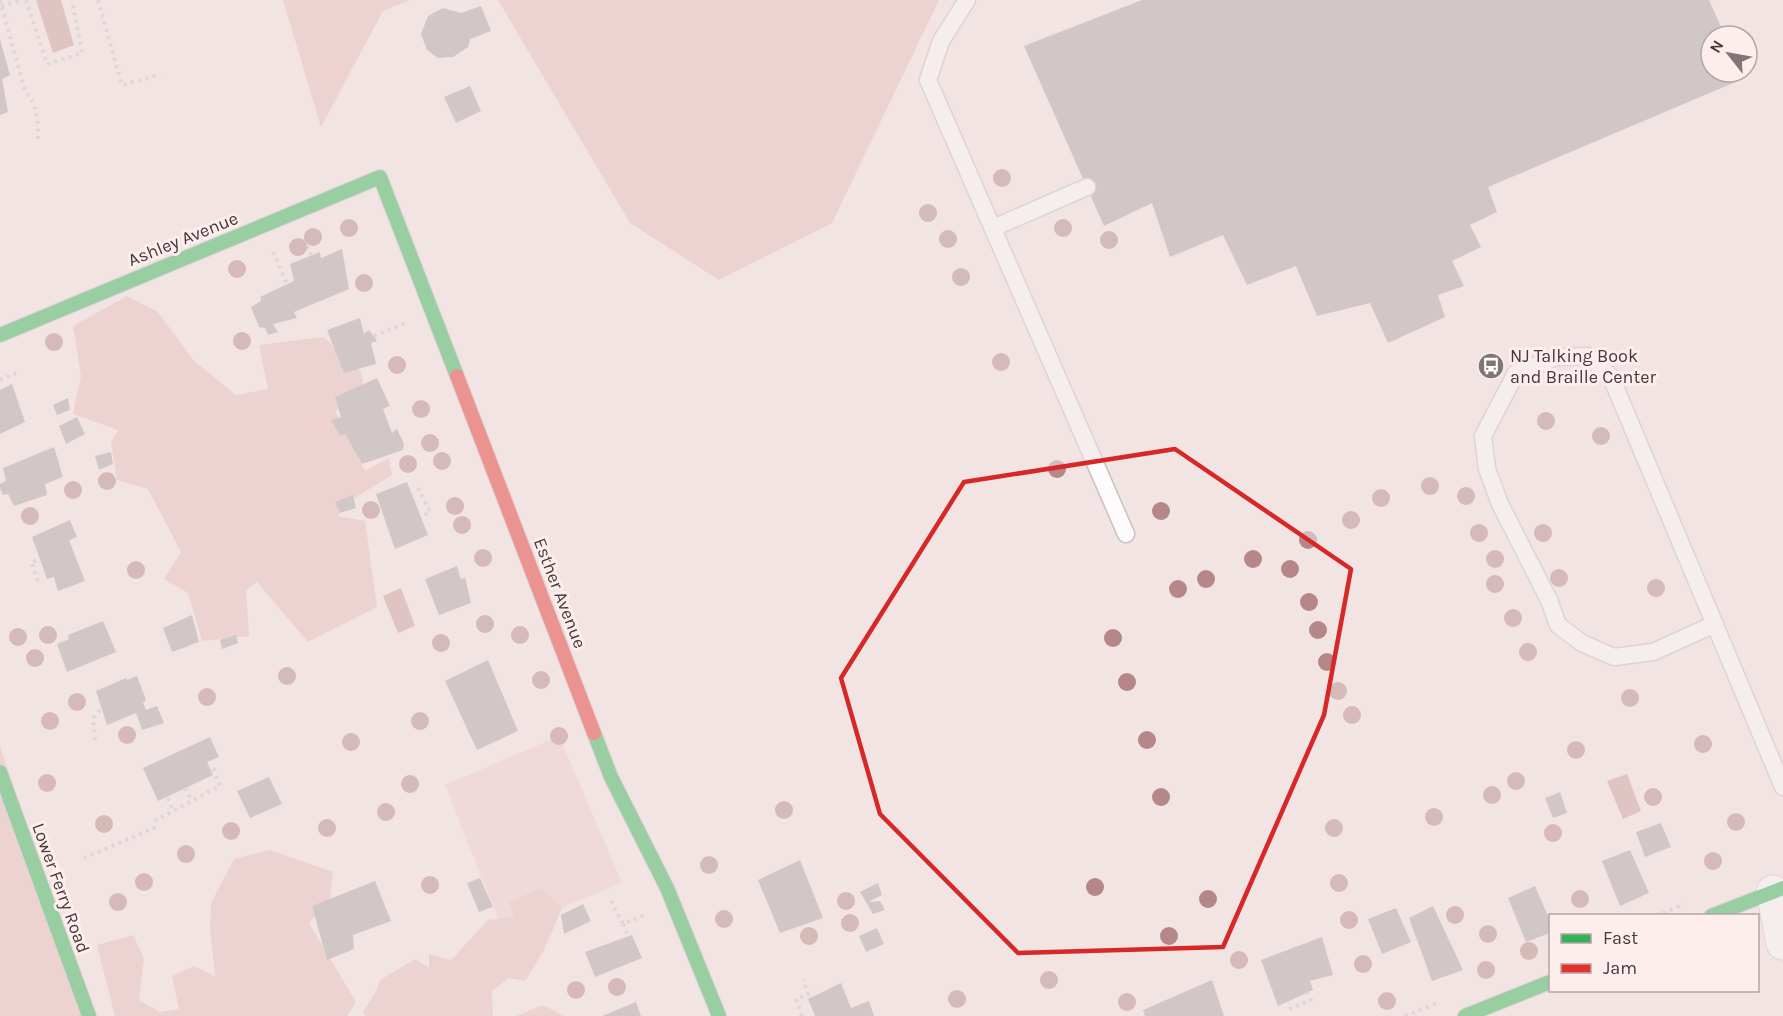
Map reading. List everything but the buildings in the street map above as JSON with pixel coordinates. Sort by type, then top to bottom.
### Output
[{"type":"street","name":"Ashley Avenue","points":[[0,335],[381,177]]},
{"type":"street","name":"Esther Avenue","points":[[381,177],[611,777],[667,888],[718,1016]]},
{"type":"street","name":"Lower Ferry Road","points":[[0,772],[89,1016]]},
{"type":"street","points":[[1714,914],[1778,890],[1783,943]]},
{"type":"street","points":[[1465,1016],[1549,983]]},
{"type":"lane","points":[[967,0],[940,41],[928,80],[1126,534]]},
{"type":"lane","points":[[993,228],[1087,187]]},
{"type":"lane","points":[[1715,624],[1653,652],[1614,657],[1582,643],[1558,625],[1549,600],[1500,504],[1487,470],[1483,436],[1516,373],[1557,357],[1588,356],[1611,377],[1715,624],[1783,787]]},
{"type":"path","points":[[0,0],[25,91],[32,99],[37,111],[38,141]]},
{"type":"path","points":[[1,6],[24,0],[47,64],[82,53],[72,0]]},
{"type":"path","points":[[98,0],[122,85],[160,75]]},
{"type":"path","points":[[374,336],[411,321]]},
{"type":"path","points":[[0,380],[16,373]]},
{"type":"path","points":[[418,488],[430,512],[421,517]]},
{"type":"path","points":[[39,581],[31,562],[40,560]]},
{"type":"path","points":[[95,740],[93,718],[102,709]]},
{"type":"path","points":[[84,858],[154,828],[156,820],[220,786],[212,765]]},
{"type":"path","points":[[185,788],[192,801]]},
{"type":"path","points":[[168,798],[173,811]]},
{"type":"path","points":[[611,901],[628,936]]},
{"type":"path","points":[[623,924],[646,915]]},
{"type":"path","points":[[802,1016],[796,999],[808,994],[803,980]]},
{"type":"path","points":[[1289,1009],[1311,1000],[1308,992]]},
{"type":"highlighted area","points":[[1175,449],[1351,569],[1324,715],[1223,947],[1018,953],[880,814],[841,678],[964,482]]},
{"type":"shaded area","points":[[36,0],[61,0],[74,45],[53,53]]},
{"type":"shaded area","points":[[283,0],[410,0],[383,11],[321,127]]},
{"type":"shaded area","points":[[498,0],[939,0],[832,223],[719,280],[630,223]]},
{"type":"shaded area","points":[[127,296],[158,312],[194,361],[236,395],[268,389],[259,345],[324,337],[361,372],[363,384],[335,412],[365,471],[389,458],[392,475],[345,504],[338,516],[365,521],[377,607],[308,642],[257,582],[246,590],[249,636],[202,641],[188,593],[164,579],[181,552],[148,489],[117,480],[111,442],[118,430],[73,414],[81,376],[73,326]]},
{"type":"shaded area","points":[[401,588],[415,626],[398,633],[383,596]]},
{"type":"shaded area","points":[[559,736],[622,883],[503,931],[445,785]]},
{"type":"shaded area","points":[[0,746],[88,1016],[0,1016]]},
{"type":"shaded area","points":[[1627,774],[1641,811],[1623,819],[1607,781]]},
{"type":"shaded area","points":[[270,850],[333,872],[330,899],[309,923],[356,1002],[347,1016],[115,1016],[97,945],[133,935],[144,958],[139,1000],[160,1012],[179,1009],[172,976],[194,966],[215,976],[210,929],[211,903],[234,859]]},
{"type":"shaded area","points":[[541,888],[562,908],[544,950],[525,981],[509,978],[492,991],[493,1016],[365,1016],[363,1012],[380,980],[415,959],[429,968],[429,954],[451,960],[488,920],[514,917],[509,902]]},
{"type":"shaded area","points":[[543,1005],[564,1016],[516,1016]]},
{"type":"traffic: fast","points":[[0,335],[380,177],[457,376]]},
{"type":"traffic: fast","points":[[594,733],[611,777],[667,888],[719,1016]]},
{"type":"traffic: fast","points":[[0,772],[89,1016]]},
{"type":"traffic: fast","points":[[1716,914],[1783,888]]},
{"type":"traffic: fast","points":[[1465,1016],[1549,982]]},
{"type":"traffic: jam","points":[[457,376],[594,733]]},
{"type":"place","name":"NJ Talking Book and Braille Center","points":[[1491,366]]}]
